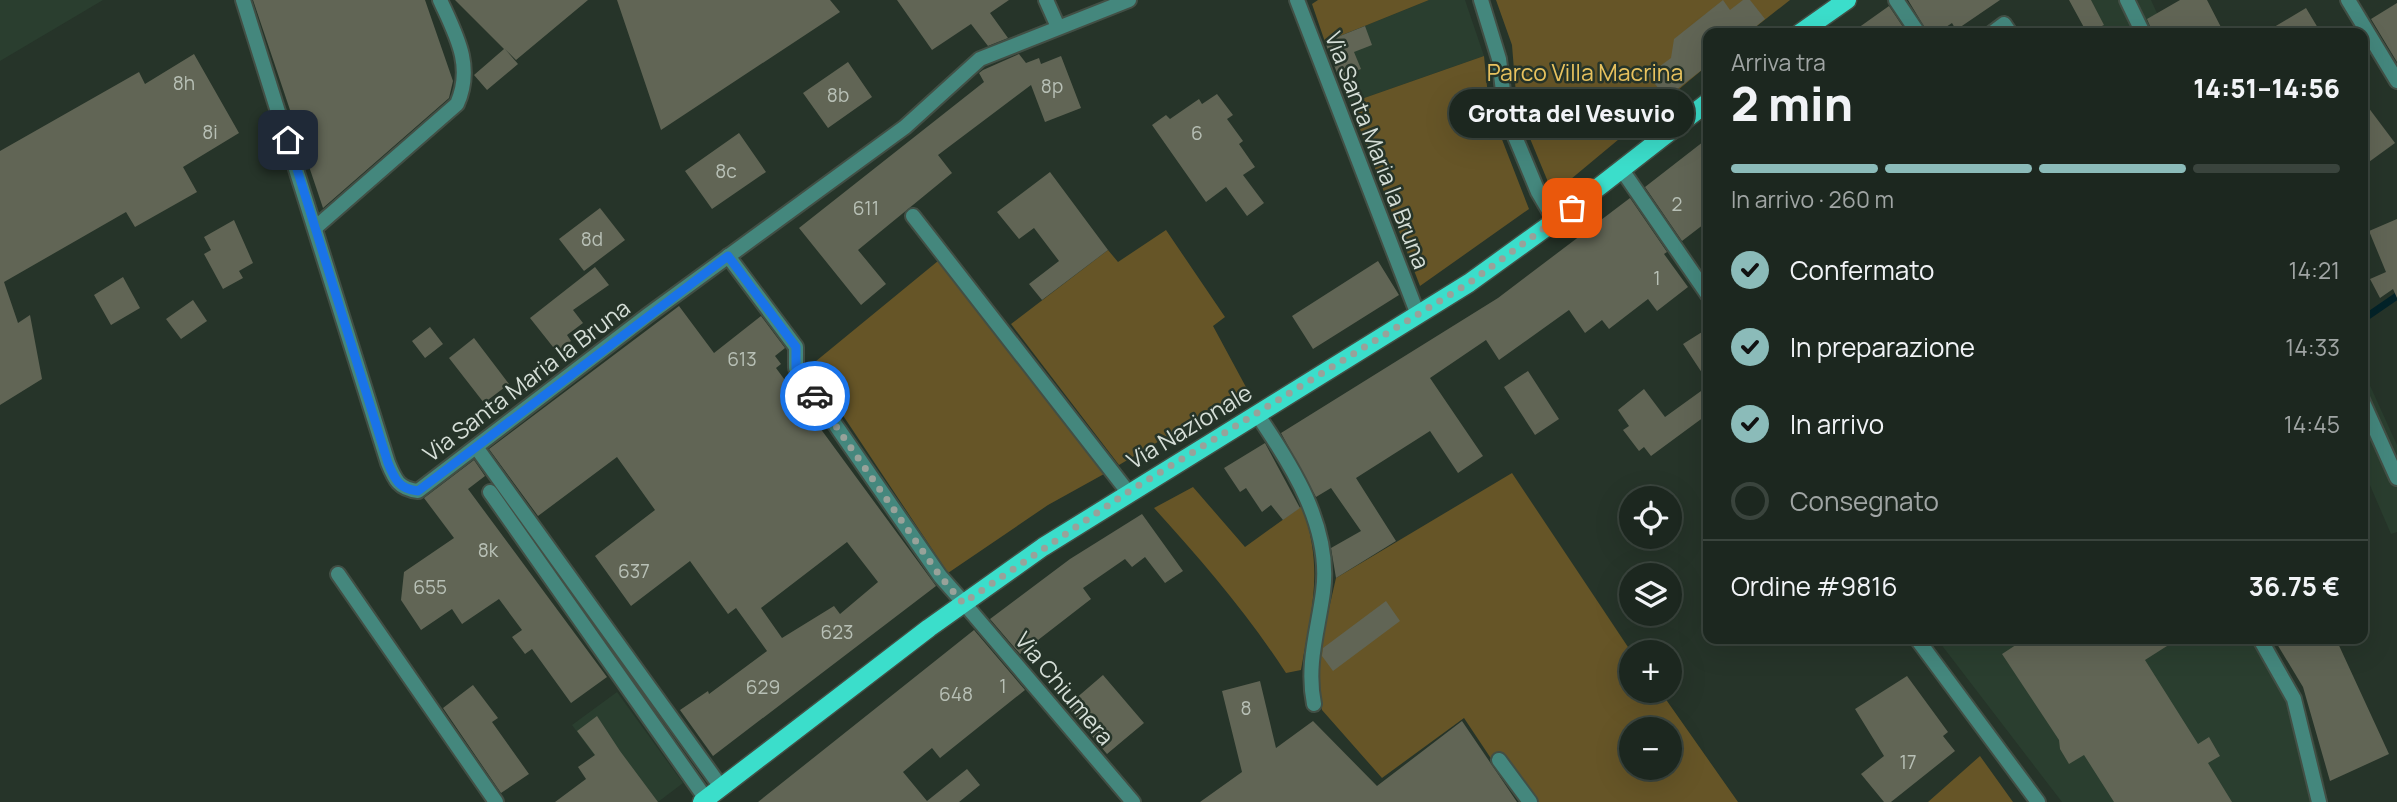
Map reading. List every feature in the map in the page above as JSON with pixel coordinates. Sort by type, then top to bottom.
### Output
[{"type":"main road","points":[[1807,28],[1847,0]]},
{"type":"main road","name":"Via Nazionale","points":[[704,801],[963,603],[1128,492],[1418,315],[1555,221],[1703,106]]},
{"type":"street","name":"Via Santa Maria la Bruna","points":[[243,0],[397,483],[406,489],[418,491],[728,256],[905,127],[980,59],[1129,0]]},
{"type":"street","points":[[315,228],[457,104],[465,87],[465,63],[440,0]]},
{"type":"street","points":[[1046,0],[1058,27]]},
{"type":"street","name":"Via Santa Maria la Bruna","points":[[1297,0],[1418,315]]},
{"type":"street","points":[[1481,0],[1499,59],[1506,115],[1538,192],[1555,221]]},
{"type":"street","points":[[1896,0],[1915,28]]},
{"type":"street","points":[[2127,0],[2141,28]]},
{"type":"street","points":[[2348,0],[2365,28]]},
{"type":"street","points":[[2368,33],[2397,81]]},
{"type":"street","points":[[1622,170],[1703,288]]},
{"type":"street","points":[[913,216],[1128,492]]},
{"type":"street","name":"Via Chiumera","points":[[728,256],[796,347],[796,368],[940,576],[1133,802]]},
{"type":"street","points":[[2368,413],[2397,478]]},
{"type":"street","points":[[1257,414],[1304,493],[1320,537],[1324,589],[1312,655],[1310,681],[1314,704]]},
{"type":"street","points":[[476,447],[721,788]]},
{"type":"street","points":[[490,492],[704,801]]},
{"type":"street","points":[[338,574],[496,802]]},
{"type":"street","points":[[1921,644],[2038,802]]},
{"type":"street","points":[[2263,644],[2294,699],[2319,802]]},
{"type":"street","points":[[1499,760],[1530,802]]},
{"type":"shaded area","points":[[0,0],[103,0],[0,61]]},
{"type":"shaded area","points":[[1429,0],[1465,0],[1484,56],[1350,103],[1325,42]]},
{"type":"shaded area","points":[[2091,0],[2151,0],[2164,28],[2105,28]]},
{"type":"shaded area","points":[[2368,381],[2397,445],[2397,532],[2391,534],[2368,481]]},
{"type":"shaded area","points":[[1941,644],[2274,644],[2301,695],[2320,761],[2328,802],[2062,802]]},
{"type":"shaded area","points":[[617,692],[683,783],[658,802],[629,802],[572,725]]},
{"type":"green space","points":[[1318,0],[1429,0],[1325,42],[1312,4]]},
{"type":"green space","name":"Parco Villa Macrina","points":[[1496,0],[1790,0],[1754,28],[1703,28],[1703,69],[1553,194],[1517,107],[1512,45]]},
{"type":"green space","points":[[1484,56],[1489,106],[1529,209],[1420,286],[1350,103]]},
{"type":"green space","points":[[1166,230],[1225,317],[1213,326],[1247,389],[1119,465],[1011,324],[1108,250],[1118,262]]},
{"type":"green space","points":[[938,261],[1104,474],[1048,505],[948,573],[810,366]]},
{"type":"green space","points":[[1512,473],[1623,640],[1619,640],[1619,703],[1668,703],[1678,717],[1619,717],[1619,780],[1682,780],[1682,722],[1738,802],[1537,802],[1503,753],[1492,760],[1464,718],[1382,778],[1322,710],[1316,665],[1336,578]]},
{"type":"green space","points":[[1193,487],[1245,547],[1302,506],[1313,549],[1314,588],[1301,670],[1286,673],[1256,629],[1154,508]]},
{"type":"green space","points":[[1980,756],[2013,802],[1928,802]]},
{"type":"building","points":[[253,0],[425,0],[453,81],[449,98],[323,208]]},
{"type":"building","points":[[455,0],[588,0],[516,60],[505,49],[518,64],[487,90],[474,75],[504,49]]},
{"type":"building","points":[[617,0],[830,0],[840,12],[661,130]]},
{"type":"building","points":[[897,0],[1009,0],[990,13],[1008,38],[988,46],[971,24],[932,50]]},
{"type":"building","points":[[1723,0],[1730,10],[1743,0],[1750,0],[1765,19],[1754,28],[1703,28],[1703,69],[1666,98],[1648,75],[1671,58],[1674,39]]},
{"type":"building","points":[[1908,0],[2000,0],[1959,28],[1955,28],[1952,23],[1944,28],[1925,28]]},
{"type":"building","points":[[2069,0],[2091,0],[2104,25],[2084,28]]},
{"type":"building","points":[[2180,0],[2207,0],[2221,28],[2151,28],[2147,19]]},
{"type":"building","points":[[2397,3],[2397,62],[2371,19]]},
{"type":"building","points":[[1889,6],[1904,28],[1858,28]]},
{"type":"building","points":[[2306,8],[2318,28],[2272,28]]},
{"type":"building","points":[[1365,26],[1372,45],[1354,52],[1361,69],[1339,78],[1325,42]]},
{"type":"building","points":[[194,54],[239,133],[183,167],[197,192],[135,227],[126,212],[4,282],[18,323],[30,315],[42,379],[0,405],[0,151],[139,72],[145,84]]},
{"type":"building","points":[[1019,54],[1026,63],[1039,58],[1041,64],[1061,56],[1081,108],[1045,122],[1031,85],[938,155],[952,173],[858,250],[886,284],[861,305],[799,228],[984,82],[979,73]]},
{"type":"building","points":[[848,62],[872,97],[828,128],[803,93]]},
{"type":"building","points":[[1217,94],[1233,115],[1227,119],[1243,141],[1239,144],[1255,167],[1243,175],[1264,203],[1247,216],[1226,187],[1206,202],[1152,125],[1166,115],[1170,119],[1199,99],[1202,104]]},
{"type":"building","points":[[2368,107],[2395,143],[2368,163]]},
{"type":"building","points":[[739,133],[766,172],[712,209],[685,171]]},
{"type":"building","points":[[1703,142],[1703,225],[1682,241],[1645,187]]},
{"type":"building","points":[[1050,172],[1108,250],[1042,300],[1029,284],[1059,261],[1034,228],[1019,239],[997,212]]},
{"type":"building","points":[[1630,198],[1688,287],[1657,311],[1648,299],[1609,329],[1602,320],[1585,333],[1569,310],[1499,360],[1486,340],[1430,378],[1483,456],[1458,473],[1430,431],[1356,478],[1396,541],[1336,578],[1331,548],[1361,531],[1331,488],[1316,497],[1281,433],[1498,298]]},
{"type":"building","points":[[600,208],[625,240],[584,271],[559,239]]},
{"type":"building","points":[[2397,219],[2397,298],[2393,289],[2380,298],[2370,279],[2386,272],[2369,231]]},
{"type":"building","points":[[234,220],[253,263],[239,271],[243,278],[223,289],[204,254],[211,250],[204,237]]},
{"type":"building","points":[[1378,261],[1399,295],[1313,349],[1292,316]]},
{"type":"building","points":[[595,267],[609,285],[573,310],[583,323],[567,335],[571,341],[557,352],[530,318]]},
{"type":"building","points":[[123,277],[140,308],[111,325],[94,295]]},
{"type":"building","points":[[193,300],[207,321],[181,339],[166,319]]},
{"type":"building","points":[[679,306],[714,353],[761,316],[785,348],[775,356],[781,364],[776,368],[936,586],[713,756],[680,710],[708,691],[709,694],[767,651],[736,608],[728,614],[690,561],[631,606],[595,556],[655,510],[617,457],[538,516],[489,449]],"holes":[[[847,542],[878,582],[840,614],[834,606],[782,638],[761,608]]]},
{"type":"building","points":[[430,327],[443,344],[425,358],[412,341]]},
{"type":"building","points":[[1702,332],[1703,374],[1683,344]]},
{"type":"building","points":[[474,338],[509,384],[484,403],[449,358]]},
{"type":"building","points":[[1528,371],[1559,419],[1535,435],[1504,387]]},
{"type":"building","points":[[1644,389],[1665,417],[1703,390],[1703,418],[1651,456],[1644,447],[1639,451],[1623,430],[1629,426],[1618,410]]},
{"type":"building","points":[[1265,443],[1300,508],[1283,520],[1271,505],[1262,512],[1246,488],[1240,492],[1224,468]]},
{"type":"building","points":[[474,460],[485,476],[468,489],[607,677],[571,703],[532,649],[525,654],[512,637],[522,630],[499,599],[462,624],[452,609],[421,630],[401,600],[404,572],[454,538],[424,498]]},
{"type":"building","points":[[1142,514],[1183,571],[1165,583],[1145,557],[1132,567],[1125,559],[1083,588],[1091,599],[1020,654],[990,619],[1070,559]]},
{"type":"building","points":[[1386,601],[1400,621],[1333,671],[1322,656],[1323,648]]},
{"type":"building","points":[[974,630],[1025,690],[940,758],[932,748],[903,772],[927,801],[967,769],[980,785],[959,802],[758,802]]},
{"type":"building","points":[[2017,644],[2170,644],[2145,660],[2198,744],[2209,737],[2220,756],[2208,763],[2232,802],[2114,802],[2084,755],[2069,764],[2060,749],[2059,740],[2002,654]]},
{"type":"building","points":[[2277,644],[2338,644],[2389,754],[2330,781],[2303,687]]},
{"type":"building","points":[[1103,675],[1144,723],[1107,754],[1067,706]]},
{"type":"building","points":[[1907,676],[1948,732],[1943,736],[1955,751],[1891,802],[1884,802],[1861,774],[1884,756],[1855,709]]},
{"type":"building","points":[[1260,681],[1276,748],[1313,721],[1377,786],[1462,721],[1517,802],[1200,802],[1242,772],[1222,691]]},
{"type":"building","points":[[473,685],[498,718],[492,722],[529,774],[501,793],[443,708]]},
{"type":"building","points":[[597,716],[658,802],[555,802],[586,779],[578,767],[595,755],[577,731]]},
{"type":"waterway","points":[[2368,316],[2397,296]]},
{"type":"way so far","points":[[815,396],[940,576],[963,603],[1042,547],[1128,492],[1469,283],[1572,208]]},
{"type":"place","name":"Grotta del Vesuvio","points":[[1572,208]]},
{"type":"route","points":[[288,140],[388,463],[397,483],[406,489],[418,491],[728,256],[796,347],[796,368],[815,396]]}]
